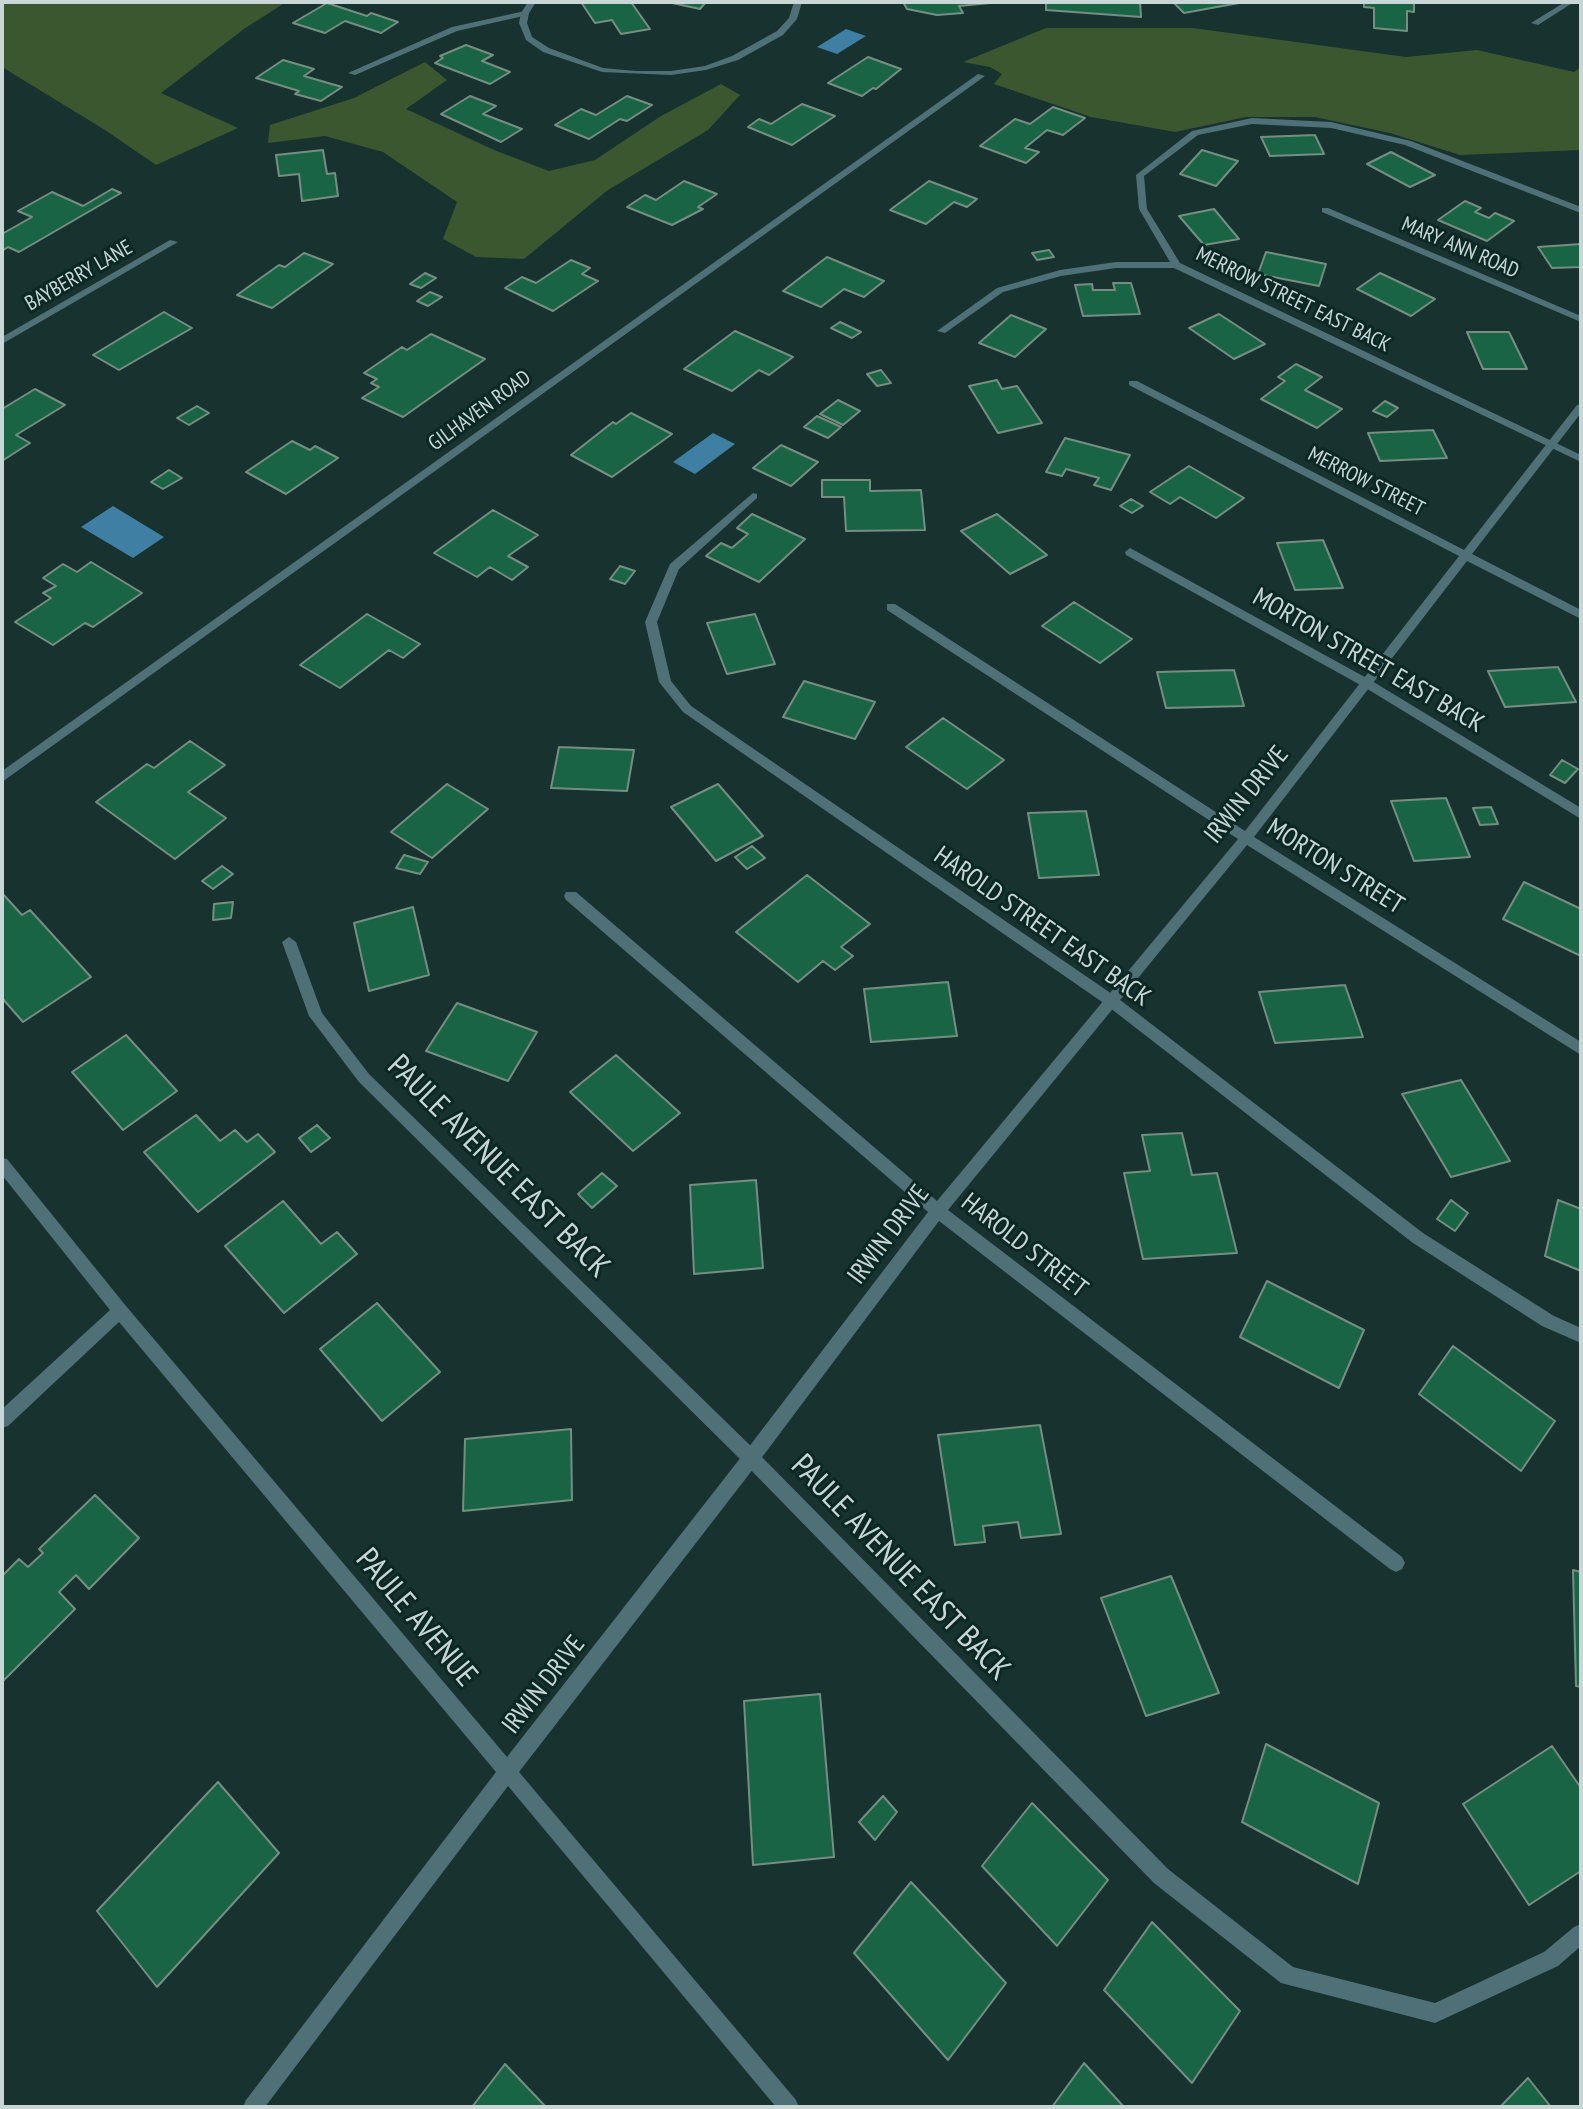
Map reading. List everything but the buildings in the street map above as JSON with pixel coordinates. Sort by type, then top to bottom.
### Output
[{"type":"street","points":[[532,2],[525,13],[523,23],[529,38],[546,50],[571,61],[602,69],[636,73],[671,73],[706,68],[760,47],[780,33],[793,19],[798,2]]},
{"type":"street","points":[[1535,23],[1570,2]]},
{"type":"street","points":[[352,73],[455,29],[525,13]]},
{"type":"street","name":"GILHAVEN ROAD","points":[[2,777],[981,76]]},
{"type":"street","points":[[1177,265],[1143,209],[1140,175],[1195,133],[1252,121],[1331,125],[1408,143],[1581,209]]},
{"type":"street","name":"MARY ANN ROAD","points":[[1325,209],[1581,319]]},
{"type":"street","name":"BAYBERRY LANE","points":[[2,341],[173,242]]},
{"type":"street","name":"MERROW STREET EAST BACK","points":[[942,331],[1000,290],[1060,273],[1116,265],[1177,265],[1581,458]]},
{"type":"street","name":"MERROW STREET","points":[[1133,383],[1581,615]]},
{"type":"street","name":"IRWIN DRIVE","points":[[253,2107],[938,1211],[1246,838],[1581,407]]},
{"type":"street","name":"HAROLD STREET EAST BACK","points":[[753,496],[674,567],[651,622],[666,682],[687,709],[1110,1000],[1418,1238],[1548,1321],[1581,1336]]},
{"type":"street","name":"MORTON STREET EAST BACK","points":[[1130,552],[1368,684],[1581,814]]},
{"type":"street","name":"MORTON STREET","points":[[891,607],[1246,838],[1581,1049]]},
{"type":"street","name":"HAROLD STREET","points":[[571,896],[938,1211],[1396,1563]]},
{"type":"street","name":"PAULE AVENUE EAST BACK","points":[[289,942],[316,1016],[364,1078],[751,1458],[1161,1876],[1289,1976],[1434,2013],[1551,1959],[1581,1934]]},
{"type":"street","name":"PAULE AVENUE","points":[[2,1164],[120,1311],[789,2107]]},
{"type":"street","points":[[2,1420],[120,1311]]},
{"type":"green space","points":[[2,2],[286,2],[244,29],[161,93],[238,128],[156,165],[105,130],[2,67]]},
{"type":"green space","points":[[1046,28],[1193,28],[1406,57],[1477,50],[1574,72],[1581,67],[1581,150],[1460,155],[1390,133],[1315,117],[1246,117],[1175,132],[1091,117],[994,84],[1002,74],[990,67],[963,62]]},
{"type":"green space","points":[[425,62],[447,80],[406,109],[494,150],[549,171],[595,160],[661,116],[721,84],[740,95],[708,130],[608,190],[524,259],[476,257],[443,239],[457,202],[383,152],[325,136],[268,143],[270,125],[354,98]]},
{"type":"water","points":[[846,29],[866,36],[837,54],[817,47]]},
{"type":"water","points":[[713,433],[735,444],[695,474],[673,462]]},
{"type":"water","points":[[113,506],[164,537],[133,558],[81,527]]}]
